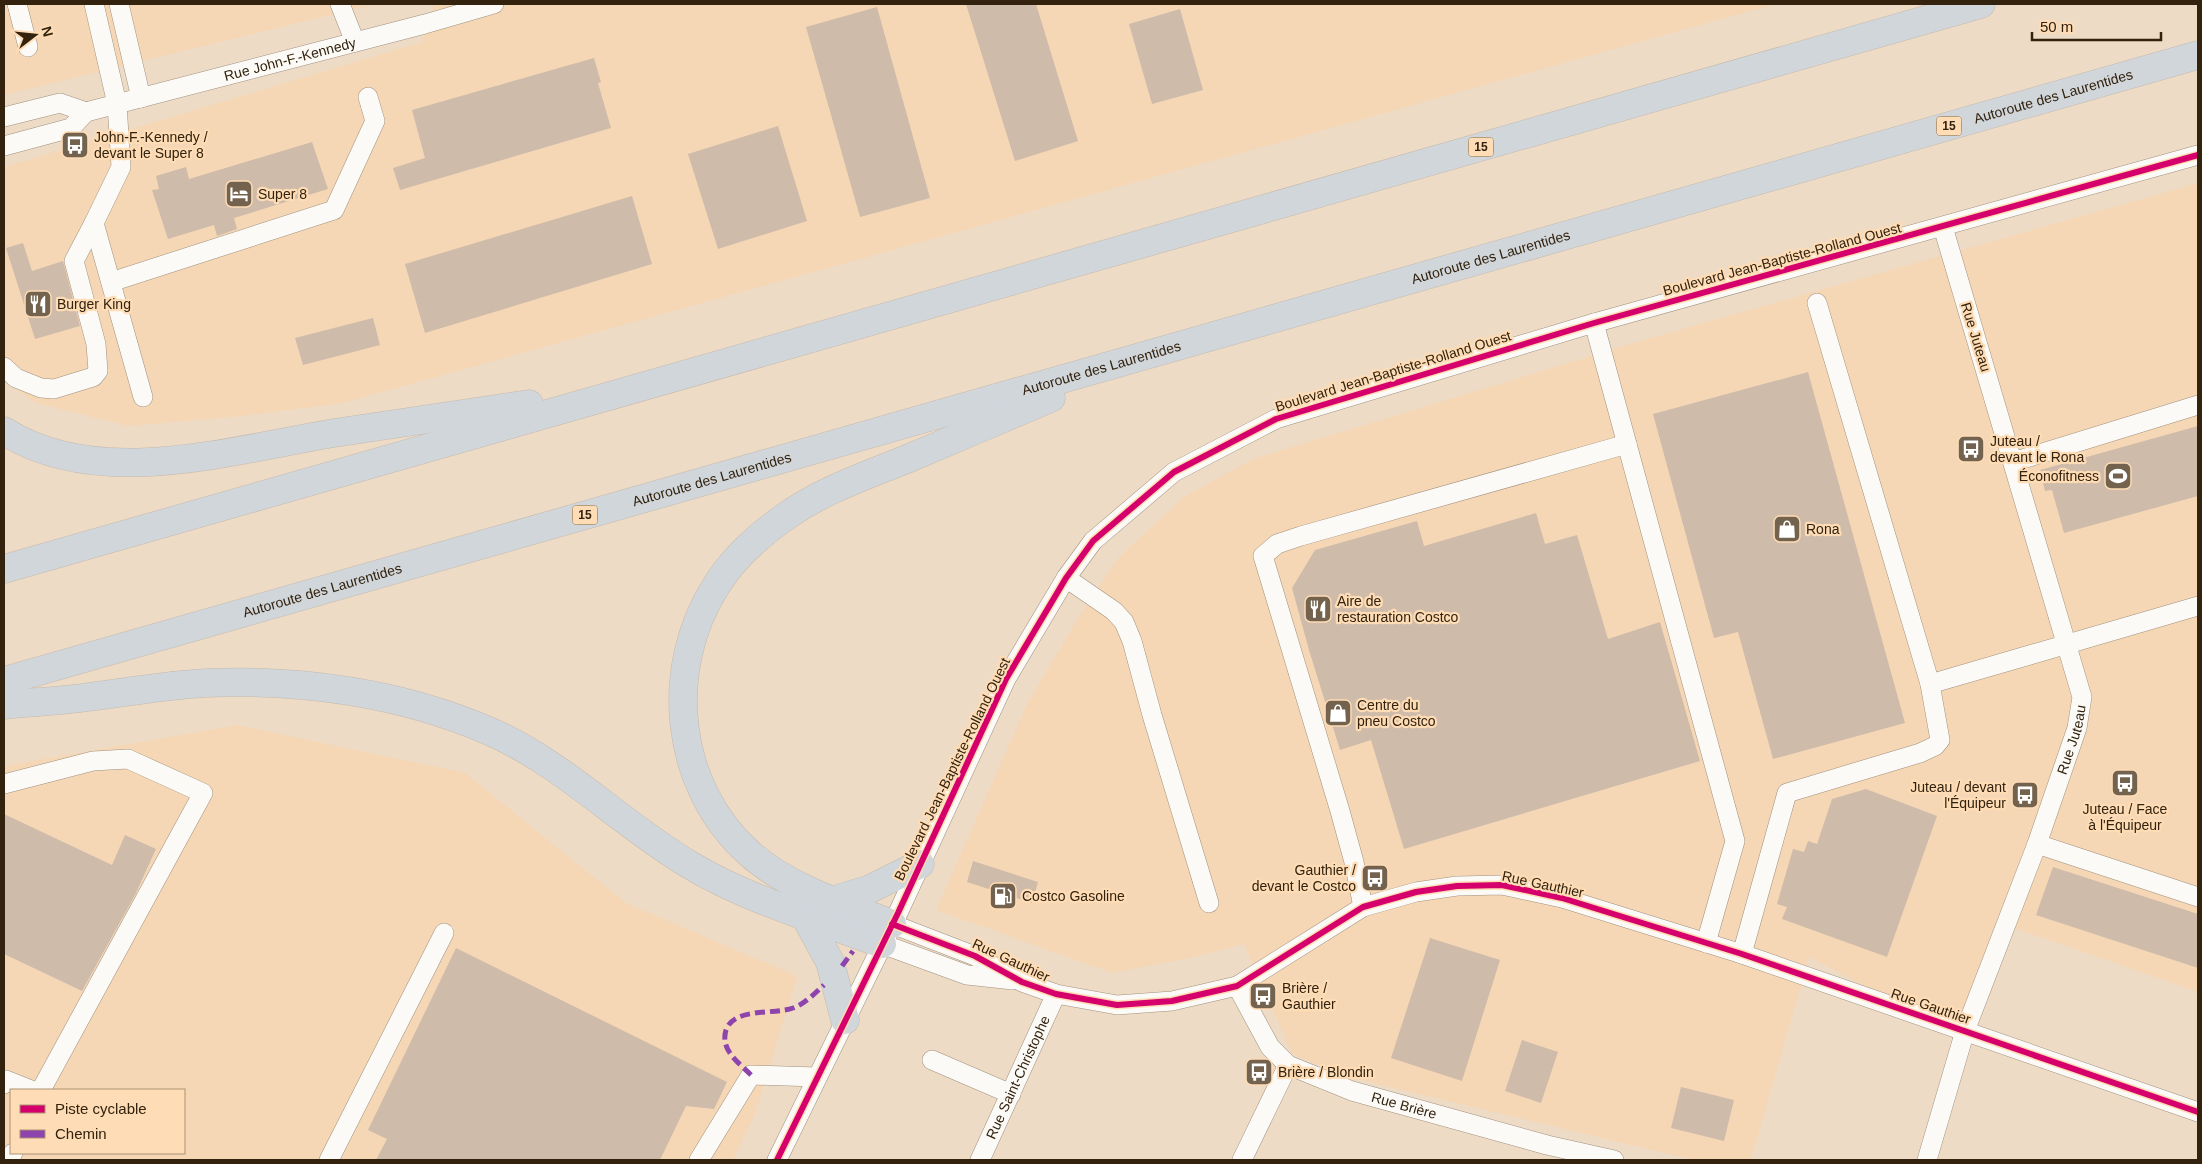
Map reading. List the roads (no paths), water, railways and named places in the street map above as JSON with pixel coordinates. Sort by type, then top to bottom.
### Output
[{"type":"highway","name":"15","points":[[4,570],[1981,4]]},
{"type":"highway","name":"Autoroute des Laurentides","points":[[4,681],[2198,55]]},
{"type":"highway","points":[[887,934],[834,900],[782,877],[761,863],[731,835],[713,810],[694,768],[683,719],[684,675],[694,632],[716,586],[726,571],[754,542],[786,516],[821,496],[865,475],[1166,350]]},
{"type":"highway","points":[[4,431],[28,445],[63,456],[107,461],[169,460],[222,453],[333,433],[640,388]]},
{"type":"highway","points":[[4,705],[88,697],[178,685],[235,682],[315,686],[392,699],[446,715],[508,741],[546,763],[660,847],[692,867],[734,888],[806,918],[887,934]]},
{"type":"highway","points":[[834,900],[864,892],[920,864]]},
{"type":"highway","points":[[806,918],[830,962],[845,1020]]},
{"type":"street","points":[[4,367],[16,378],[47,389],[54,389],[93,377],[98,372],[96,344],[74,261],[121,166],[118,104],[94,4]]},
{"type":"street","points":[[119,4],[141,98]]},
{"type":"street","points":[[340,4],[355,42]]},
{"type":"street","name":"Rue John-F.-Kennedy","points":[[4,146],[71,128],[86,112],[494,4]]},
{"type":"street","points":[[18,5],[28,47]]},
{"type":"street","points":[[111,282],[334,210],[375,121],[368,97]]},
{"type":"street","points":[[4,117],[60,103],[86,112]]},
{"type":"street","name":"Boulevard Jean-Baptiste-Rolland Ouest","points":[[777,1160],[887,934],[1006,679],[1066,578],[1093,541],[1174,472],[1276,419],[1594,324],[2198,155]]},
{"type":"street","points":[[94,223],[143,397]]},
{"type":"street","name":"Rue Juteau","points":[[1927,1160],[1965,1031],[2037,844],[2077,728],[2082,697],[1943,227]]},
{"type":"street","points":[[1742,954],[1786,794],[1920,753],[1936,746],[1940,740],[1930,684],[1817,303]]},
{"type":"street","points":[[1594,324],[1735,841],[1706,944]]},
{"type":"street","points":[[2013,462],[2198,407]]},
{"type":"street","points":[[1363,907],[1354,862],[1340,811],[1263,556],[1277,544],[1301,536],[1627,444]]},
{"type":"street","points":[[1066,578],[1114,611],[1124,622],[1132,641],[1152,715],[1209,903]]},
{"type":"street","points":[[1930,684],[2198,606]]},
{"type":"street","points":[[4,784],[93,761],[128,759],[203,793],[42,1089]]},
{"type":"street","points":[[2037,844],[2198,898]]},
{"type":"street","name":"Rue Gauthier","points":[[887,934],[975,956],[1022,982],[1056,994],[1118,1005],[1172,1001],[1237,986],[1363,907],[1416,892],[1457,886],[1502,885],[1562,898],[1742,954],[2198,1112]]},
{"type":"street","points":[[329,1160],[444,934]]},
{"type":"street","name":"Rue Brière","points":[[1237,986],[1270,1048],[1288,1065],[1352,1091],[1544,1153],[1614,1160]]},
{"type":"street","name":"Rue Saint-Christophe","points":[[980,1160],[1056,994]]},
{"type":"street","points":[[932,1060],[1011,1094]]},
{"type":"street","points":[[1242,1160],[1288,1065]]},
{"type":"street","points":[[699,1160],[751,1075],[817,1077]]},
{"type":"street","points":[[4,1084],[6,1080],[28,1089]]},
{"type":"place","name":"John-F.-Kennedy / devant le Super 8","points":[[75,145]]},
{"type":"place","name":"Super 8","points":[[239,194]]},
{"type":"place","name":"Burger King","points":[[38,304]]},
{"type":"place","name":"Juteau / devant le Rona","points":[[1971,449]]},
{"type":"place","name":"Éconofitness","points":[[2118,476]]},
{"type":"place","name":"Rona","points":[[1787,529]]},
{"type":"place","name":"Aire de restauration Costco","points":[[1318,609]]},
{"type":"place","name":"Centre du pneu Costco","points":[[1338,713]]},
{"type":"place","name":"Juteau / Face à l'Équipeur","points":[[2125,783]]},
{"type":"place","name":"Juteau / devant l'Équipeur","points":[[2025,795]]},
{"type":"place","name":"Gauthier / devant le Costco","points":[[1375,878]]},
{"type":"place","name":"Costco Gasoline","points":[[1003,896]]},
{"type":"place","name":"Brière / Gauthier","points":[[1263,996]]},
{"type":"place","name":"Brière / Blondin","points":[[1259,1072]]}]
